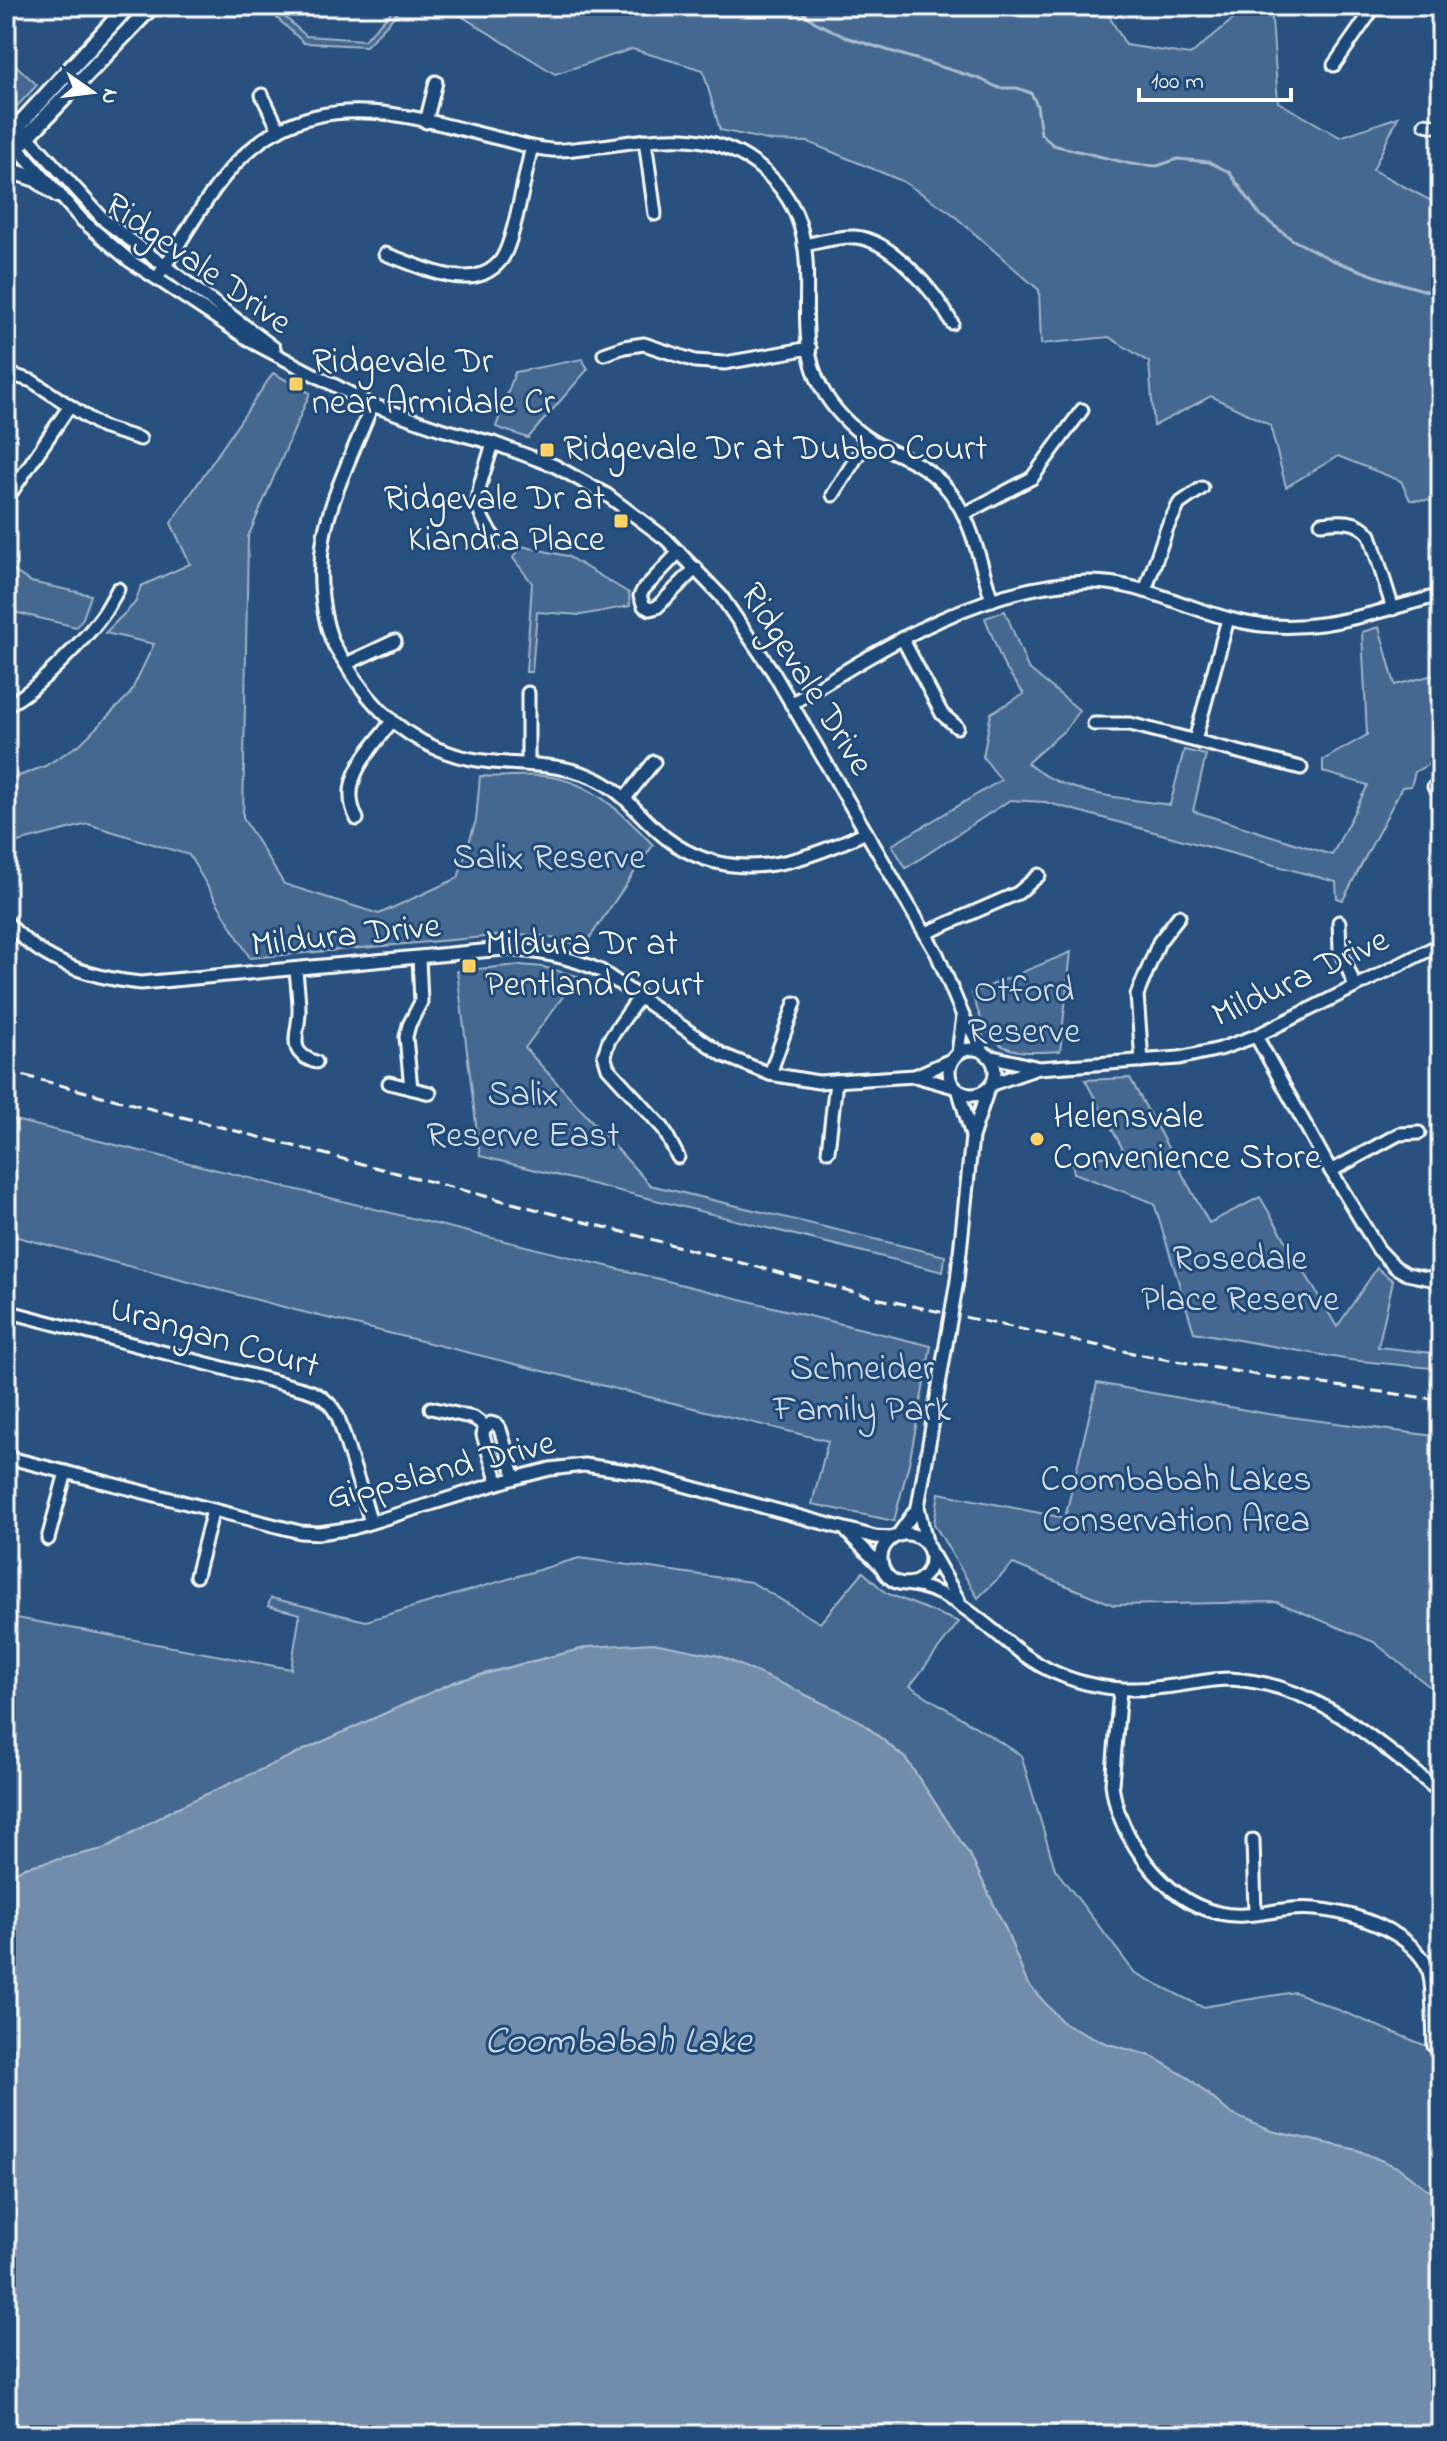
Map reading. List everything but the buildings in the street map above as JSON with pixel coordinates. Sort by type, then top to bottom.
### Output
[{"type":"main road","points":[[6,159],[18,126],[128,6]]},
{"type":"main road","points":[[15,140],[152,6]]},
{"type":"main road","points":[[6,169],[36,179],[58,195]]},
{"type":"street","points":[[1334,65],[1375,6]]},
{"type":"street","points":[[426,122],[436,82]]},
{"type":"street","points":[[262,95],[279,130]]},
{"type":"street","points":[[157,278],[232,168],[258,143],[279,130],[319,114],[366,110],[554,150],[645,140],[691,138],[713,143],[747,158],[780,188],[793,210],[804,245],[810,348],[815,373],[828,400],[868,439],[908,456],[945,486],[964,514],[992,600]]},
{"type":"street","points":[[1425,124],[1441,127]]},
{"type":"street","name":"Ridgevale Drive","points":[[15,140],[58,195],[130,261],[254,343],[372,405],[493,443],[579,478],[638,517],[696,568],[740,621],[791,704],[926,933],[945,968],[963,1016],[986,1054]]},
{"type":"street","name":"Ridgevale Drive","points":[[15,140],[105,221],[293,364]]},
{"type":"street","points":[[645,140],[655,214]]},
{"type":"street","points":[[385,254],[454,276],[474,277],[493,268],[500,262],[508,244],[532,147]]},
{"type":"street","points":[[804,245],[857,237],[880,245],[920,278],[952,323]]},
{"type":"street","points":[[604,354],[644,344],[695,361],[725,363],[810,348]]},
{"type":"street","points":[[6,373],[32,381],[102,427],[140,439]]},
{"type":"street","points":[[372,405],[324,533],[321,587],[331,640],[371,700],[392,721],[411,735],[456,756],[487,763],[554,765],[596,778],[626,797],[667,838],[696,855],[729,865],[772,866],[837,846],[866,832]]},
{"type":"street","points":[[6,500],[69,407]]},
{"type":"street","points":[[964,514],[1032,478],[1082,410]]},
{"type":"street","points":[[833,495],[868,439]]},
{"type":"street","points":[[493,443],[478,508],[484,525],[498,542]]},
{"type":"street","points":[[1145,591],[1167,528],[1179,504],[1202,488]]},
{"type":"street","points":[[1321,523],[1341,521],[1364,527],[1370,535],[1393,609]]},
{"type":"street","points":[[679,552],[641,593],[640,600],[644,606],[650,609],[657,607],[696,568]]},
{"type":"street","points":[[791,704],[936,621],[992,600],[1040,588],[1089,582],[1145,591],[1228,619],[1259,625],[1303,627],[1329,625],[1441,595]]},
{"type":"street","points":[[6,705],[29,692],[43,679],[102,616],[118,589]]},
{"type":"street","points":[[1195,740],[1228,619]]},
{"type":"street","points":[[902,638],[942,714],[957,727]]},
{"type":"street","points":[[346,664],[395,641]]},
{"type":"street","points":[[528,693],[528,763]]},
{"type":"street","points":[[357,819],[350,797],[351,782],[362,761],[392,721]]},
{"type":"street","points":[[1094,724],[1130,724],[1301,768]]},
{"type":"street","points":[[626,797],[654,762]]},
{"type":"street","points":[[926,933],[1018,893],[1039,875]]},
{"type":"street","points":[[1142,1061],[1137,995],[1159,942],[1179,916]]},
{"type":"street","name":"Mildura Drive","points":[[6,921],[36,948],[57,961],[119,981],[168,982],[503,949],[542,951],[583,962],[601,971],[723,1055],[770,1074],[818,1082],[915,1076],[956,1089]]},
{"type":"street","points":[[1339,922],[1340,950],[1355,986]]},
{"type":"street","name":"Mildura Drive","points":[[990,1086],[1039,1068],[1201,1054],[1256,1036],[1441,944]]},
{"type":"street","points":[[411,1088],[406,1037],[421,1002],[419,958]]},
{"type":"street","points":[[296,970],[299,1009],[295,1037],[297,1048],[302,1055],[316,1062]]},
{"type":"street","points":[[640,996],[609,1040],[604,1055],[608,1068],[663,1128],[678,1157]]},
{"type":"street","points":[[770,1074],[795,1003]]},
{"type":"street","name":"Ridgevale Drive","points":[[956,1056],[963,1016]]},
{"type":"street","points":[[1256,1036],[1331,1171],[1387,1259],[1407,1274],[1441,1281]]},
{"type":"street","points":[[906,1584],[914,1583],[926,1574],[932,1559],[918,1507],[957,1281],[972,1137],[995,1069],[986,1054],[970,1049],[956,1056],[949,1073],[972,1137]]},
{"type":"street","name":"Mildura Drive","points":[[986,1054],[1039,1068]]},
{"type":"street","name":"Mildura Drive","points":[[915,1076],[956,1056]]},
{"type":"street","points":[[828,1151],[836,1081]]},
{"type":"street","points":[[389,1083],[430,1093]]},
{"type":"street","points":[[956,1089],[974,1095],[990,1086]]},
{"type":"street","points":[[1331,1171],[1399,1134],[1419,1133]]},
{"type":"street","name":"Urangan Court","points":[[6,1311],[321,1396],[338,1417],[371,1522]]},
{"type":"street","points":[[431,1408],[474,1418],[485,1426]]},
{"type":"street","points":[[485,1426],[494,1423],[500,1429],[515,1478]]},
{"type":"street","points":[[485,1426],[483,1435],[498,1483]]},
{"type":"street","name":"Gippsland Drive","points":[[6,1457],[310,1533],[336,1531],[371,1522],[515,1478],[565,1467],[619,1469],[875,1537],[895,1536]]},
{"type":"street","points":[[48,1539],[66,1472]]},
{"type":"street","points":[[918,1507],[882,1552],[882,1567],[892,1579],[925,1586],[962,1605],[1040,1665],[1080,1682],[1120,1690],[1229,1679],[1281,1687],[1325,1705],[1348,1719],[1441,1793]]},
{"type":"street","points":[[196,1576],[213,1510]]},
{"type":"street","name":"Gippsland Drive","points":[[843,1529],[882,1567]]},
{"type":"street","points":[[895,1536],[914,1535],[929,1548],[962,1605]]},
{"type":"street","points":[[1120,1690],[1112,1784],[1117,1812],[1130,1842],[1155,1874],[1184,1899],[1220,1914],[1296,1908],[1329,1910],[1362,1919],[1399,1937],[1420,1955],[1429,1970],[1434,2046]]},
{"type":"street","points":[[1253,1840],[1255,1913]]},
{"type":"green space","points":[[264,6],[273,6],[306,36],[364,40],[397,6],[404,6],[366,46],[304,43]]},
{"type":"green space","points":[[445,6],[1103,6],[1126,45],[1190,55],[1244,10],[1244,6],[1271,6],[1278,102],[1340,137],[1398,117],[1373,170],[1441,206],[1441,501],[1410,500],[1401,481],[1338,456],[1286,487],[1270,425],[1211,396],[1154,426],[1149,362],[1109,337],[1041,344],[1039,290],[950,212],[902,181],[808,142],[772,141],[720,130],[703,70],[632,49],[555,74]]},
{"type":"green space","points":[[6,56],[37,85],[6,118]]},
{"type":"green space","points":[[582,359],[588,369],[528,438],[496,427],[515,372]]},
{"type":"green space","name":"Salix Reserve","points":[[273,373],[310,393],[248,537],[243,818],[284,884],[379,914],[458,878],[476,820],[480,776],[544,776],[576,784],[605,800],[653,845],[584,946],[543,936],[518,934],[250,958],[189,855],[88,824],[6,845],[6,781],[45,766],[80,744],[130,694],[154,644],[105,633],[135,603],[141,586],[190,564],[171,523]]},
{"type":"green space","points":[[521,546],[567,556],[629,593],[630,606],[581,615],[537,612],[532,672],[526,672],[532,583],[513,558]]},
{"type":"green space","points":[[6,566],[31,582],[91,595],[83,618],[76,627],[14,612],[6,604]]},
{"type":"green space","points":[[1005,611],[1028,668],[1079,710],[1067,728],[1027,763],[1042,774],[1076,789],[1170,805],[1184,750],[1206,755],[1193,811],[1332,855],[1368,785],[1323,772],[1323,760],[1367,735],[1362,632],[1379,627],[1395,685],[1441,673],[1441,714],[1436,723],[1441,765],[1429,764],[1415,772],[1411,786],[1402,787],[1343,900],[1337,898],[1336,882],[1045,802],[1010,800],[906,868],[892,845],[1001,780],[983,757],[991,713],[1024,694],[1004,666],[985,618]]},
{"type":"green space","name":"Otford Reserve","points":[[1071,952],[1060,1051],[1024,1052],[1001,1045],[985,1027],[972,993]]},
{"type":"green space","name":"Salix Reserve East","points":[[520,965],[578,976],[525,1048],[650,1185],[945,1256],[943,1272],[480,1156],[457,971]]},
{"type":"green space","name":"Rosedale Place Reserve","points":[[1130,1078],[1209,1223],[1260,1197],[1337,1327],[1377,1268],[1393,1281],[1378,1347],[1441,1354],[1441,1369],[1350,1360],[1194,1332],[1154,1203],[1074,1173],[1072,1162],[1125,1153],[1085,1080]]},
{"type":"green space","name":"Schneider Family Park","points":[[6,1118],[931,1346],[910,1459],[894,1521],[812,1504],[828,1441],[299,1311],[6,1234]]},
{"type":"green space","name":"Coombabah Lakes Conservation Area","points":[[1097,1383],[1268,1414],[1441,1437],[1441,1696],[1374,1642],[1277,1602],[1114,1605],[1013,1564],[978,1598],[934,1524],[939,1493],[1065,1518]]},
{"type":"green space","points":[[579,1558],[751,1582],[820,1623],[863,1572],[886,1593],[959,1622],[910,1686],[1021,1755],[1055,1869],[1135,1973],[1202,2007],[1295,1992],[1441,2052],[1441,2200],[1399,2168],[1357,2150],[1271,2131],[1231,2114],[1190,2079],[1151,2056],[1105,2043],[1063,2023],[1027,1983],[971,1857],[906,1759],[860,1721],[787,1686],[589,1647],[524,1663],[454,1682],[174,1809],[104,1849],[25,1867],[6,1879],[6,1616],[291,1669],[300,1614],[268,1606],[271,1598],[366,1621]]},
{"type":"water","name":"Coombabah Lake","points":[[653,1643],[720,1656],[787,1686],[860,1721],[906,1759],[971,1857],[1027,1983],[1063,2023],[1105,2043],[1151,2056],[1190,2079],[1231,2114],[1271,2131],[1357,2150],[1399,2168],[1441,2200],[1441,2435],[6,2435],[6,1879],[25,1867],[104,1849],[174,1809],[454,1682],[589,1647]]},
{"type":"waterway","points":[[795,6],[815,22],[845,37],[980,79],[999,88],[1017,88],[1031,93],[1037,105],[1041,134],[1053,145],[1131,164],[1157,166],[1178,159],[1209,162],[1229,172],[1260,215],[1293,240],[1332,260],[1441,295]]},
{"type":"railway","points":[[6,1071],[880,1299],[1147,1356],[1263,1376],[1441,1400]]},
{"type":"place","name":"Ridgevale Dr near Armidale Cr","points":[[296,384]]},
{"type":"place","name":"Ridgevale Dr at Dubbo Court","points":[[547,450]]},
{"type":"place","name":"Ridgevale Dr at Kiandra Place","points":[[621,521]]},
{"type":"place","name":"Mildura Dr at Pentland Court","points":[[469,966]]},
{"type":"place","name":"Helensvale Convenience Store","points":[[1037,1139]]}]
